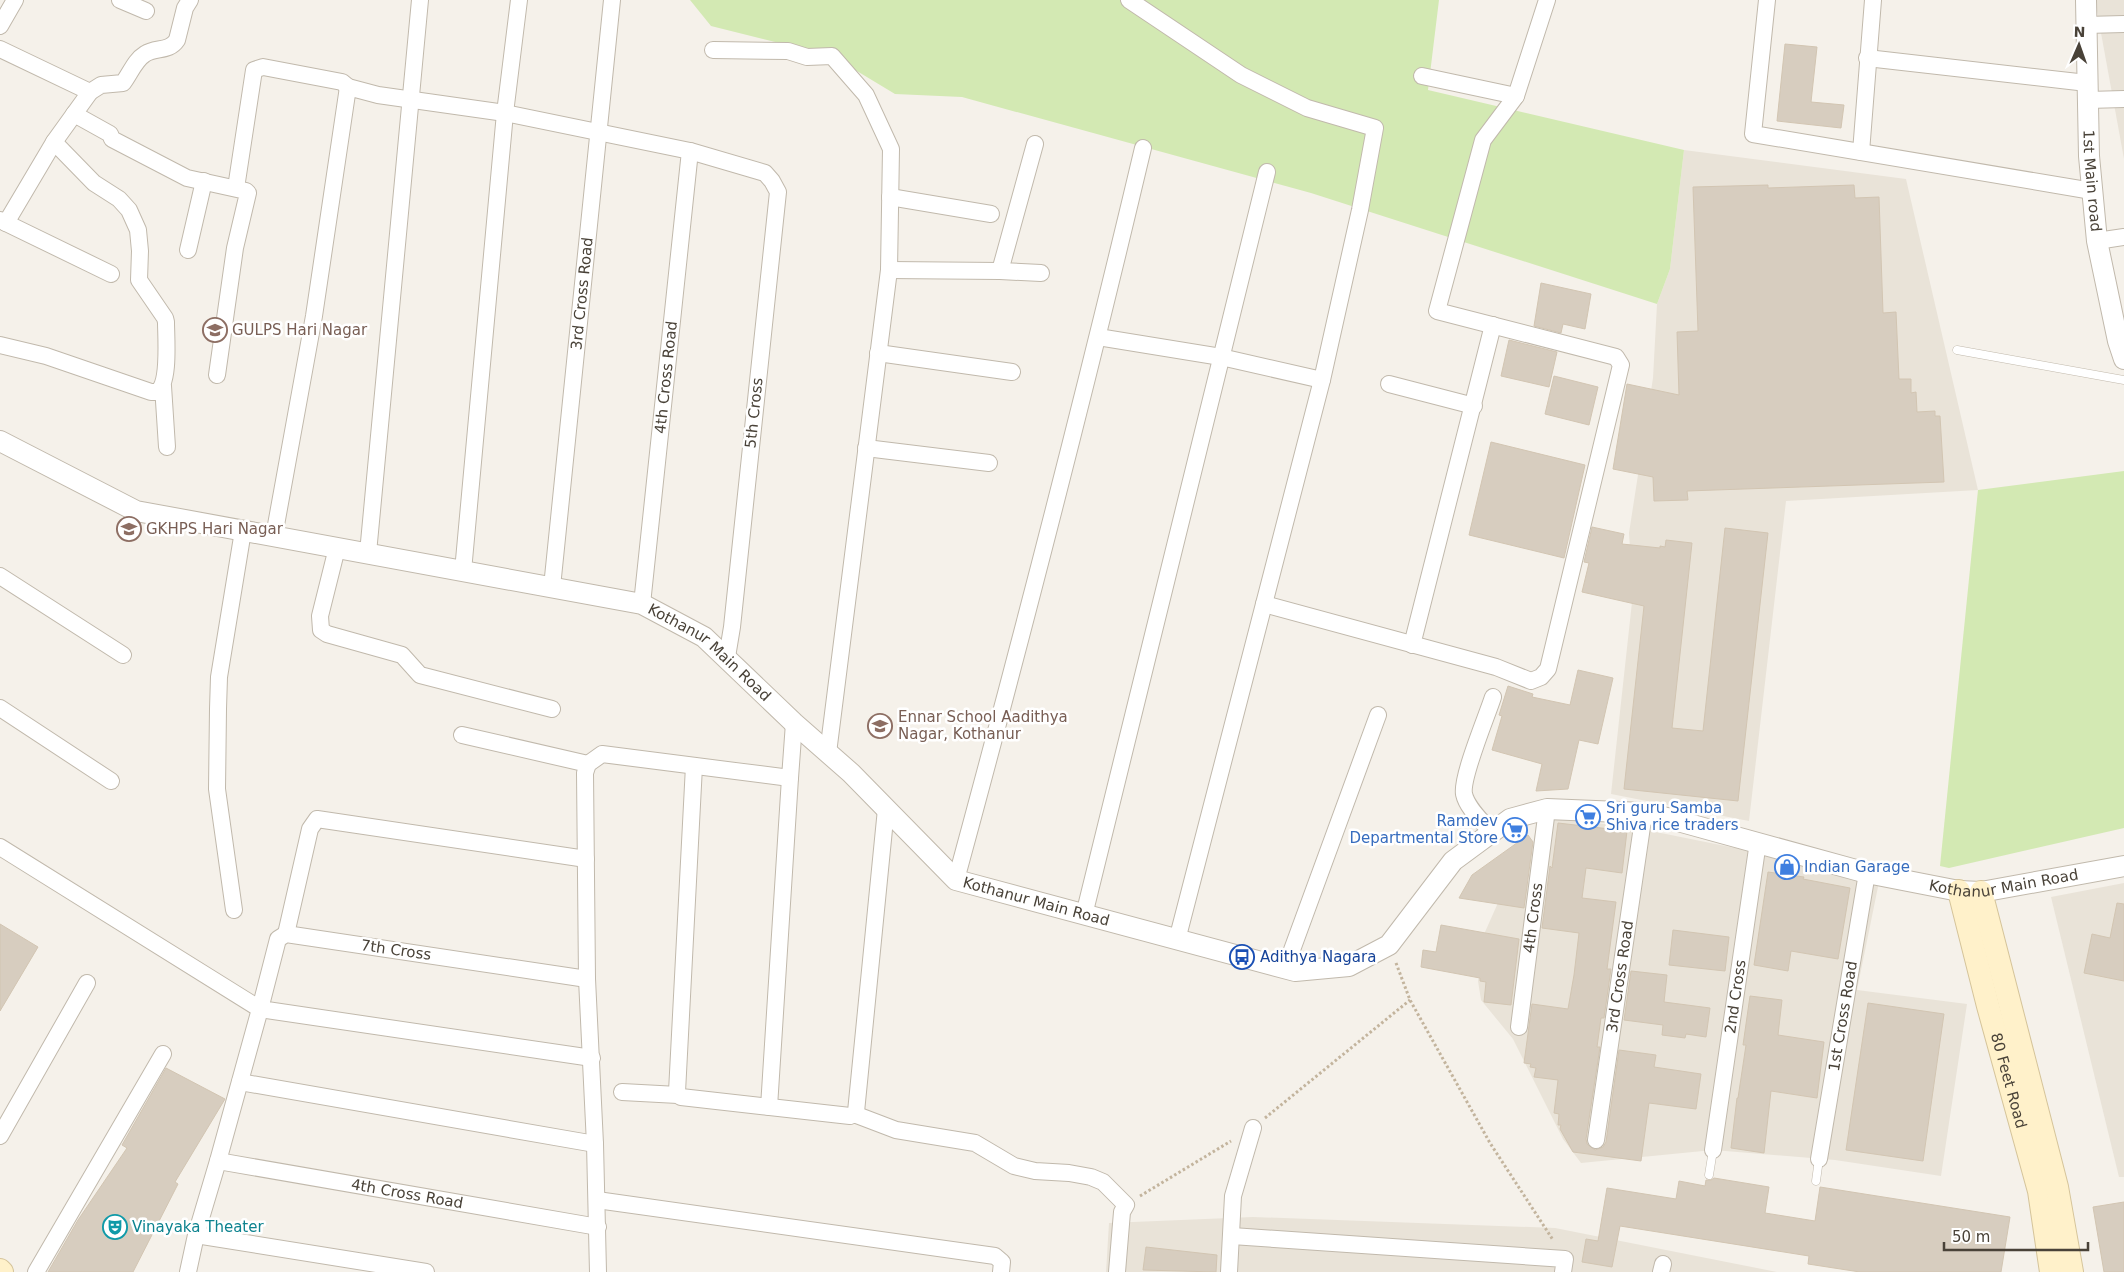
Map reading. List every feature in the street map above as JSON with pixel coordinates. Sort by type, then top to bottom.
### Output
[{"type":"main road","name":"80 Feet Road","points":[[1970,892],[1988,1006],[2039,1191],[2051,1272]]},
{"type":"main road","name":"80 Feet Road","points":[[1970,892],[2057,1187],[2072,1272]]},
{"type":"street","points":[[0,26],[15,0]]},
{"type":"street","points":[[120,0],[146,11]]},
{"type":"street","points":[[111,274],[3,222],[54,142],[90,92],[101,85],[123,83],[144,54],[154,50],[171,48],[177,40],[185,8],[190,0]]},
{"type":"street","points":[[368,554],[420,0]]},
{"type":"street","points":[[463,571],[505,113],[520,0]]},
{"type":"street","name":"3rd Cross Road","points":[[552,587],[612,0]]},
{"type":"street","points":[[1129,0],[1241,75],[1307,108],[1375,128],[1360,210],[1322,380],[1177,940]]},
{"type":"street","points":[[1264,604],[1496,667],[1531,681],[1541,677],[1548,669],[1621,364],[1616,357],[1437,311],[1483,140],[1516,96],[1547,0]]},
{"type":"street","points":[[1766,0],[1753,134],[2092,191]]},
{"type":"street","points":[[1862,152],[1867,58],[1873,0]]},
{"type":"street","name":"1st Main road","points":[[2086,0],[2092,191],[2097,241],[2122,346]]},
{"type":"street","points":[[2086,25],[2124,24]]},
{"type":"street","points":[[0,49],[90,92]]},
{"type":"street","points":[[713,50],[788,50],[807,57],[832,56],[866,95],[891,149],[889,270],[828,753]]},
{"type":"street","points":[[1867,58],[2124,99]]},
{"type":"street","points":[[236,188],[254,70],[263,67],[342,82],[348,86],[378,95],[505,113],[598,134],[690,151]]},
{"type":"street","points":[[1422,76],[1516,96]]},
{"type":"street","points":[[274,536],[314,316],[348,86]]},
{"type":"street","points":[[74,114],[110,134],[112,139],[187,178],[246,191],[248,196],[235,248],[217,376]]},
{"type":"street","points":[[54,142],[94,184],[119,199],[129,210],[138,230],[140,251],[139,280],[166,322],[166,365],[163,386],[167,447]]},
{"type":"street","points":[[1000,271],[1035,144]]},
{"type":"street","points":[[956,880],[1098,337],[1143,148]]},
{"type":"street","name":"5th Cross","points":[[690,151],[764,173],[772,181],[778,192],[733,618],[727,658]]},
{"type":"street","name":"4th Cross Road","points":[[642,604],[690,151]]},
{"type":"street","points":[[1084,915],[1267,172]]},
{"type":"street","points":[[188,250],[204,181]]},
{"type":"street","points":[[890,197],[991,214]]},
{"type":"street","points":[[2097,241],[2124,237]]},
{"type":"street","points":[[889,270],[1042,273]]},
{"type":"street","points":[[1412,645],[1493,325]]},
{"type":"street","points":[[1098,337],[1222,357],[1322,380]]},
{"type":"street","points":[[0,345],[46,356],[151,392],[157,392],[163,386]]},
{"type":"street","points":[[878,353],[1012,372]]},
{"type":"street","points":[[1389,384],[1474,406]]},
{"type":"street","name":"Kothanur Main Road","points":[[0,441],[136,511],[642,604],[704,637],[828,753],[956,880],[1295,971],[1349,966],[1388,945],[1453,861],[1510,819],[1547,809],[1644,814],[1667,818],[1867,873],[1970,892],[2124,866]]},
{"type":"street","points":[[866,448],[989,463]]},
{"type":"street","points":[[234,910],[217,789],[218,708],[219,677],[243,531]]},
{"type":"street","points":[[337,548],[320,616],[322,630],[327,634],[402,655],[420,675],[552,709]]},
{"type":"street","points":[[0,576],[123,654]]},
{"type":"street","points":[[1491,832],[1473,810],[1464,793],[1467,776],[1493,697]]},
{"type":"street","points":[[0,708],[111,781]]},
{"type":"street","points":[[1286,969],[1378,715]]},
{"type":"street","points":[[769,1107],[794,723]]},
{"type":"street","points":[[462,735],[588,764]]},
{"type":"street","points":[[598,1272],[592,1058],[587,979],[585,773],[588,764],[602,754],[790,778]]},
{"type":"street","points":[[678,1095],[694,766]]},
{"type":"street","points":[[854,1114],[856,1112],[886,809]]},
{"type":"street","name":"4th Cross","points":[[1519,1027],[1547,809]]},
{"type":"street","name":"3rd Cross Road","points":[[1596,1140],[1644,814]]},
{"type":"street","points":[[188,1272],[196,1235],[240,1082],[278,939],[286,934],[310,829],[317,819],[586,859]]},
{"type":"street","name":"2nd Cross","points":[[1713,1150],[1758,842]]},
{"type":"street","points":[[0,847],[260,1009],[592,1058]]},
{"type":"street","name":"1st Cross Road","points":[[1819,1159],[1867,873]]},
{"type":"street","name":"7th Cross","points":[[286,934],[587,979]]},
{"type":"street","points":[[0,1136],[87,983]]},
{"type":"street","points":[[36,1272],[163,1054]]},
{"type":"street","points":[[240,1082],[595,1144]]},
{"type":"street","points":[[622,1092],[678,1095],[681,1097],[850,1116],[854,1114],[896,1130],[974,1143],[1014,1166],[1035,1171],[1069,1173],[1091,1177],[1103,1182],[1126,1204],[1122,1212],[1117,1272]]},
{"type":"street","points":[[1229,1272],[1233,1196],[1253,1128]]},
{"type":"street","name":"4th Cross Road","points":[[218,1161],[598,1227]]},
{"type":"street","points":[[597,1200],[995,1256],[1002,1262],[1001,1272]]},
{"type":"street","points":[[196,1235],[426,1272]]},
{"type":"street","points":[[1232,1236],[1564,1266]]},
{"type":"lane","points":[[1957,350],[2124,380]]},
{"type":"lane","points":[[1709,1175],[1713,1150]]},
{"type":"lane","points":[[1816,1181],[1819,1159]]},
{"type":"path","points":[[1388,945],[1410,1000],[1490,1143],[1564,1266]]},
{"type":"path","points":[[1126,1204],[1253,1128],[1410,1000]]},
{"type":"shaded area","points":[[2095,0],[2124,0],[2124,159]]},
{"type":"shaded area","points":[[1684,150],[1906,179],[1978,490],[1786,501],[1749,821],[1611,794],[1633,593],[1629,533],[1653,378],[1657,304],[1670,269]]},
{"type":"shaded area","points":[[1560,818],[1641,829],[1880,877],[1857,990],[1967,1004],[1941,1176],[1835,1160],[1713,1150],[1581,1163],[1563,1139],[1513,1039],[1481,1000],[1478,981],[1485,932],[1497,905],[1501,880],[1528,883],[1536,825]]},
{"type":"shaded area","points":[[2124,883],[2124,1177],[2119,1177],[2051,897]]},
{"type":"shaded area","points":[[1253,1217],[1555,1228],[1777,1272],[1106,1272],[1109,1223]]},
{"type":"green space","points":[[690,0],[1439,0],[1428,90],[1684,150],[1670,269],[1657,304],[1311,193],[962,97],[895,94],[832,56],[711,26]]},
{"type":"green space","points":[[2124,471],[2124,828],[1949,868],[1940,866],[1978,490]]},
{"type":"building","points":[[1785,44],[1817,47],[1811,102],[1844,105],[1841,128],[1777,121]]},
{"type":"building","points":[[1768,185],[1768,188],[1854,185],[1855,198],[1879,197],[1883,313],[1896,312],[1899,379],[1911,379],[1911,393],[1916,392],[1917,412],[1935,411],[1935,416],[1940,416],[1944,482],[1687,491],[1688,500],[1654,501],[1653,477],[1613,469],[1627,384],[1679,395],[1677,332],[1698,331],[1693,187]]},
{"type":"building","points":[[1541,283],[1591,294],[1585,329],[1563,324],[1561,333],[1534,326]]},
{"type":"building","points":[[1509,340],[1557,352],[1549,387],[1501,376]]},
{"type":"building","points":[[1554,376],[1598,387],[1589,425],[1545,414]]},
{"type":"building","points":[[1491,442],[1585,465],[1564,558],[1469,535]]},
{"type":"building","points":[[1592,527],[1624,534],[1622,544],[1660,548],[1660,546],[1665,547],[1666,540],[1692,543],[1672,728],[1703,731],[1725,528],[1768,533],[1738,801],[1624,789],[1644,606],[1582,592],[1589,563],[1584,562]]},
{"type":"building","points":[[1578,670],[1613,678],[1598,744],[1579,740],[1568,789],[1536,791],[1542,764],[1492,750],[1502,716],[1499,715],[1508,686],[1533,694],[1532,697],[1570,705]]},
{"type":"building","points":[[1558,823],[1627,831],[1622,873],[1586,868],[1582,898],[1616,902],[1607,969],[1611,969],[1604,1018],[1601,1018],[1597,1047],[1600,1047],[1586,1139],[1587,1144],[1595,1150],[1603,1147],[1606,1142],[1619,1050],[1656,1055],[1654,1067],[1701,1074],[1696,1109],[1649,1103],[1641,1161],[1573,1152],[1560,1129],[1561,1125],[1558,1125],[1559,1114],[1554,1113],[1558,1080],[1534,1077],[1536,1068],[1530,1067],[1531,1064],[1524,1063],[1532,1004],[1568,1009],[1574,975],[1579,933],[1542,928]]},
{"type":"building","points":[[1528,835],[1533,842],[1524,908],[1459,898],[1472,875]]},
{"type":"building","points":[[1768,872],[1804,877],[1803,879],[1850,888],[1838,959],[1791,951],[1788,971],[1754,965]]},
{"type":"building","points":[[2117,903],[2124,904],[2124,981],[2084,973],[2092,934],[2110,938]]},
{"type":"building","points":[[0,924],[38,947],[0,1011]]},
{"type":"building","points":[[1441,925],[1519,939],[1511,1005],[1484,1002],[1486,982],[1480,981],[1480,978],[1421,967],[1423,950],[1436,952]]},
{"type":"building","points":[[1673,930],[1729,937],[1725,971],[1669,965]]},
{"type":"building","points":[[1631,971],[1667,975],[1664,1002],[1710,1008],[1706,1037],[1686,1034],[1685,1038],[1662,1035],[1663,1025],[1624,1020]]},
{"type":"building","points":[[1750,996],[1782,1000],[1778,1035],[1824,1042],[1817,1098],[1771,1091],[1764,1153],[1731,1148],[1746,1045],[1743,1045]]},
{"type":"building","points":[[1868,1003],[1944,1014],[1923,1161],[1846,1150]]},
{"type":"building","points":[[166,1068],[225,1099],[175,1182],[178,1184],[133,1272],[48,1272],[78,1220],[127,1148],[122,1145]]},
{"type":"building","points":[[1714,1178],[1769,1187],[1765,1213],[1815,1221],[1820,1187],[2010,1217],[2001,1272],[1860,1272],[1808,1264],[1809,1256],[1620,1226],[1612,1267],[1582,1262],[1586,1239],[1598,1241],[1607,1188],[1676,1199],[1679,1181],[1705,1186],[1706,1180]]},
{"type":"building","points":[[2124,1202],[2124,1272],[2104,1272],[2093,1207]]},
{"type":"building","points":[[1146,1247],[1217,1255],[1216,1272],[1143,1270]]},
{"type":"place","name":"GULPS Hari Nagar","points":[[215,330]]},
{"type":"place","name":"GKHPS Hari Nagar","points":[[129,529]]},
{"type":"place","name":"Ennar School Aadithya Nagar, Kothanur","points":[[880,726]]},
{"type":"place","name":"Sri guru Samba Shiva rice traders","points":[[1588,817]]},
{"type":"place","name":"Ramdev Departmental Store","points":[[1515,830]]},
{"type":"place","name":"Indian Garage","points":[[1787,867]]},
{"type":"place","name":"Adithya Nagara","points":[[1242,957]]},
{"type":"place","name":"Vinayaka Theater","points":[[115,1227]]}]
